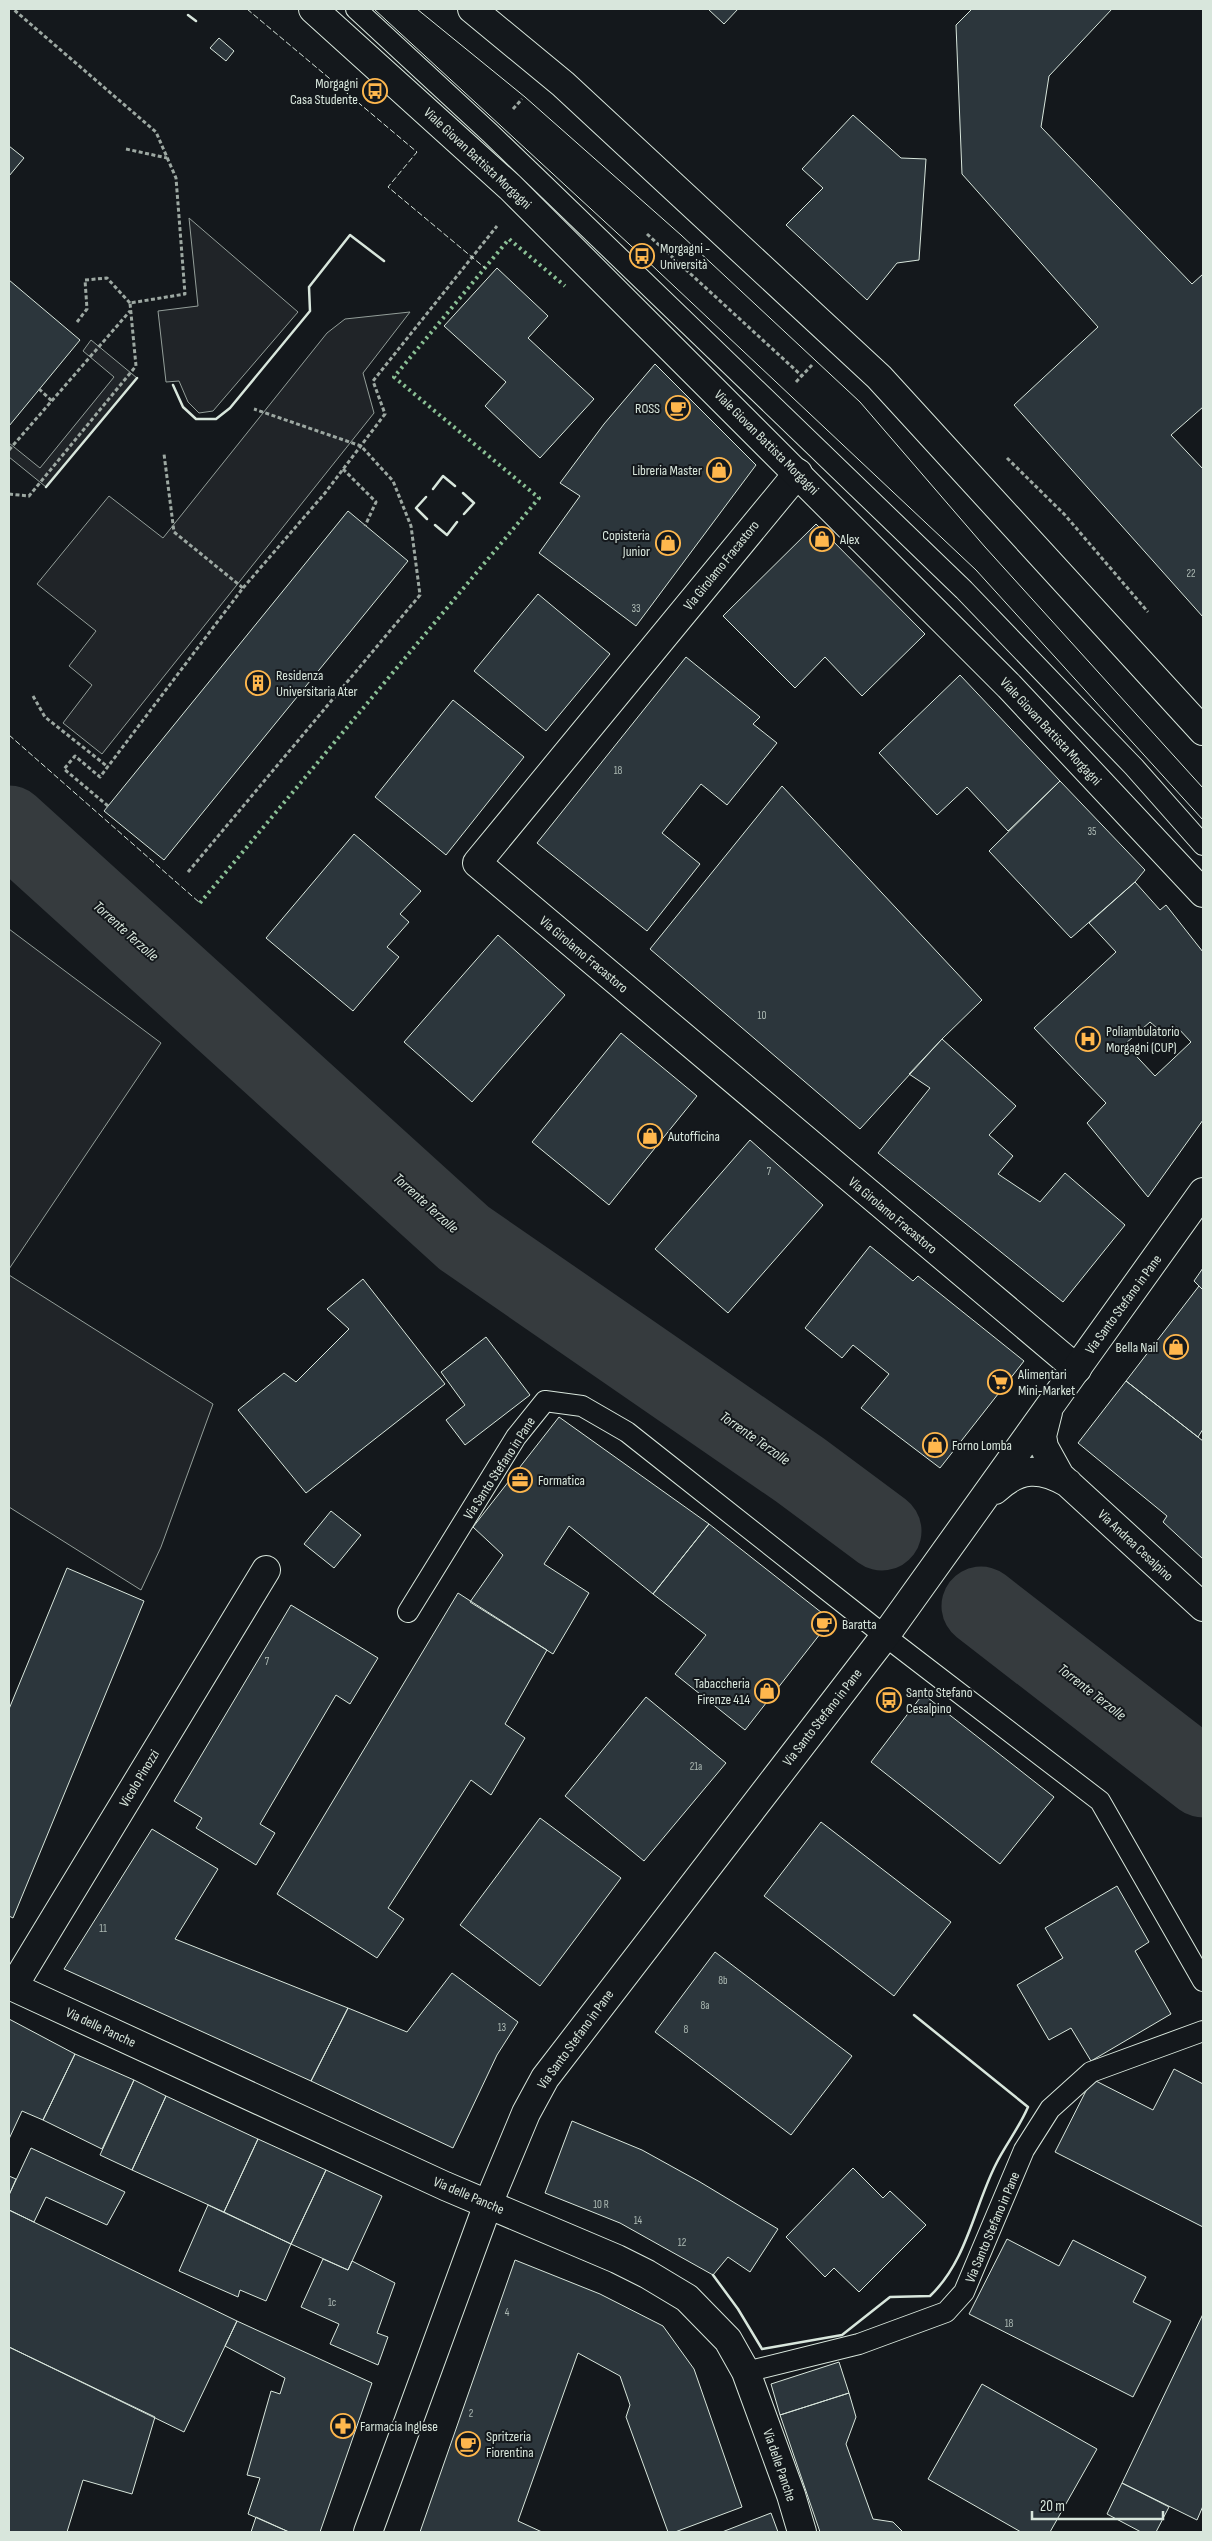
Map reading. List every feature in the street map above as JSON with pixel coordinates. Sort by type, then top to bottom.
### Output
[{"type":"street","name":"Viale Giovan Battista Morgagni","points":[[313,9],[510,187],[798,473],[1009,686],[1203,893]]},
{"type":"street","points":[[472,9],[563,84],[879,376],[1203,731]]},
{"type":"street","name":"Via Girolamo Fracastoro","points":[[798,473],[477,863],[1077,1369]]},
{"type":"street","name":"Via Santo Stefano in Pane","points":[[368,2532],[488,2204],[526,2113],[545,2078],[563,2052],[890,1629],[1203,1192]]},
{"type":"street","name":"Via Andrea Cesalpino","points":[[1049,1408],[1042,1436],[1044,1447],[1054,1468],[1203,1608]]},
{"type":"street","name":"Via Andrea Cesalpino","points":[[979,1506],[1004,1481],[1032,1471],[1044,1471],[1068,1483]]},
{"type":"street","name":"Vicolo Pinozzi","points":[[11,1986],[266,1570]]},
{"type":"street","name":"Via delle Panche","points":[[11,1986],[488,2204],[617,2259],[687,2298],[728,2340],[746,2372],[791,2495],[802,2532]]},
{"type":"lane","name":"Viale Giovan Battista Morgagni","points":[[356,9],[490,133],[964,590],[1134,768],[1203,845]]},
{"type":"lane","name":"Via Santo Stefano in Pane","points":[[408,1612],[516,1437],[545,1401],[582,1406],[627,1432],[890,1629],[1100,1801],[1203,1981]]},
{"type":"lane","name":"Via Santo Stefano in Pane","points":[[746,2372],[859,2344],[946,2312],[964,2292],[1024,2150],[1050,2109],[1091,2072],[1203,2031]]},
{"type":"path","points":[[12,9],[156,132],[168,158],[176,178],[185,294],[130,303]]},
{"type":"path","points":[[519,117],[512,110],[525,97]]},
{"type":"path","points":[[126,149],[168,158]]},
{"type":"path","points":[[108,806],[64,769],[75,756],[100,777],[108,767],[243,588],[325,493],[361,446],[384,414],[373,381],[500,222]]},
{"type":"path","points":[[642,230],[802,376]]},
{"type":"path","points":[[9,494],[29,496],[136,366],[130,303],[107,278],[85,280],[87,309],[77,322]]},
{"type":"path","points":[[9,450],[131,311]]},
{"type":"path","points":[[792,387],[816,361]]},
{"type":"path","points":[[40,389],[52,401]]},
{"type":"path","points":[[188,872],[420,595],[416,555],[408,517],[393,481],[361,446],[254,409]]},
{"type":"path","points":[[164,454],[174,532],[243,588]]},
{"type":"path","points":[[343,469],[376,502],[365,526]]},
{"type":"path","points":[[33,696],[45,717],[108,767]]},
{"type":"shaded area","points":[[189,218],[298,312],[213,411],[199,413],[188,402],[179,381],[166,382],[158,311],[198,306]]},
{"type":"shaded area","points":[[410,312],[363,373],[374,413],[102,754],[63,723],[92,685],[69,666],[96,631],[37,584],[109,496],[163,538],[327,333],[345,319]]},
{"type":"shaded area","points":[[91,340],[137,378],[46,487],[9,457],[9,443],[40,468],[114,377],[83,351]]},
{"type":"shaded area","points":[[9,929],[161,1043],[9,1269]]},
{"type":"shaded area","points":[[9,1275],[213,1404],[161,1547],[141,1590],[9,1507]]},
{"type":"building","points":[[708,9],[738,9],[724,24]]},
{"type":"building","points":[[972,9],[1112,9],[1049,76],[1041,127],[1192,284],[1203,274],[1203,407],[1171,435],[1203,469],[1203,617],[1014,405],[1098,327],[962,174],[956,25]]},
{"type":"building","points":[[219,38],[234,51],[226,61],[210,48]]},
{"type":"building","points":[[853,115],[901,158],[926,159],[919,260],[897,263],[867,300],[786,225],[823,188],[802,169]]},
{"type":"building","points":[[9,146],[24,158],[9,176]]},
{"type":"building","points":[[497,268],[548,316],[528,338],[594,399],[540,458],[485,406],[506,382],[444,326]]},
{"type":"building","points":[[9,280],[80,340],[9,426]]},
{"type":"building","points":[[655,364],[756,465],[636,626],[539,553],[580,496],[560,483],[604,424]]},
{"type":"building","name":"Residenza Universitaria Ater","points":[[348,511],[408,561],[164,860],[104,811]]},
{"type":"building","points":[[816,524],[925,634],[862,696],[825,657],[795,688],[723,616]]},
{"type":"building","points":[[538,594],[610,654],[546,731],[474,671]]},
{"type":"building","points":[[686,657],[760,717],[753,724],[777,743],[727,805],[701,784],[662,833],[700,864],[647,931],[537,843]]},
{"type":"building","points":[[960,675],[1060,781],[1008,831],[967,787],[937,815],[879,753]]},
{"type":"building","points":[[453,700],[524,757],[446,855],[375,797]]},
{"type":"building","points":[[1060,781],[1145,870],[1135,882],[1071,938],[989,851]]},
{"type":"building","points":[[782,786],[982,1000],[942,1039],[860,1129],[650,949]]},
{"type":"building","points":[[354,834],[421,891],[400,914],[409,922],[387,947],[399,957],[353,1011],[266,938]]},
{"type":"building","name":"Poliambulatorio Morgagni (CUP)","points":[[1135,882],[1160,910],[1166,905],[1203,952],[1203,1120],[1148,1197],[1087,1123],[1106,1103],[1034,1028],[1116,952],[1089,923]],"holes":[[[1150,1022],[1166,1036],[1177,1027],[1191,1042],[1155,1076],[1125,1044]]]},
{"type":"building","points":[[498,935],[565,995],[472,1102],[404,1042]]},
{"type":"building","points":[[621,1033],[697,1096],[609,1205],[532,1142]]},
{"type":"building","points":[[942,1039],[1016,1106],[989,1135],[1013,1156],[998,1174],[1040,1202],[1065,1173],[1125,1225],[1063,1302],[878,1153],[930,1088],[909,1074]]},
{"type":"building","points":[[750,1140],[823,1205],[728,1313],[655,1249]]},
{"type":"building","points":[[870,1246],[913,1281],[918,1276],[1024,1361],[940,1468],[861,1408],[889,1374],[853,1345],[842,1358],[805,1328]]},
{"type":"building","points":[[1203,1268],[1203,1290],[1194,1281]]},
{"type":"building","points":[[363,1279],[445,1384],[306,1493],[238,1410],[284,1373],[296,1382],[349,1329],[327,1309]]},
{"type":"building","points":[[1199,1286],[1203,1290],[1203,1429],[1198,1437],[1126,1381]]},
{"type":"building","points":[[486,1337],[530,1395],[465,1445],[446,1420],[465,1405],[441,1372]]},
{"type":"building","points":[[1126,1381],[1203,1441],[1203,1559],[1163,1522],[1167,1516],[1078,1443]]},
{"type":"building","points":[[559,1417],[709,1524],[653,1594],[569,1526],[544,1564],[589,1593],[553,1654],[470,1602],[503,1555],[473,1527]]},
{"type":"building","points":[[331,1511],[361,1535],[334,1568],[304,1544]]},
{"type":"building","points":[[709,1524],[831,1620],[745,1730],[675,1674],[706,1635],[653,1594]]},
{"type":"building","points":[[67,1568],[144,1601],[13,1918],[9,1916],[9,1709]]},
{"type":"building","points":[[458,1593],[547,1650],[505,1724],[525,1738],[491,1795],[471,1780],[388,1908],[404,1919],[377,1958],[277,1894]]},
{"type":"building","points":[[291,1605],[378,1658],[350,1704],[336,1695],[260,1824],[275,1833],[256,1865],[196,1828],[202,1818],[174,1801]]},
{"type":"building","points":[[923,1694],[1054,1797],[1000,1864],[871,1762]]},
{"type":"building","points":[[646,1697],[726,1763],[644,1861],[565,1796]]},
{"type":"building","points":[[540,1818],[621,1878],[540,1986],[460,1925]]},
{"type":"building","points":[[821,1822],[951,1922],[894,1996],[764,1896]]},
{"type":"building","points":[[152,1829],[218,1869],[175,1939],[348,2008],[311,2081],[64,1969]]},
{"type":"building","points":[[1117,1886],[1149,1942],[1135,1951],[1171,2014],[1091,2061],[1071,2028],[1049,2040],[1017,1985],[1063,1958],[1045,1928]]},
{"type":"building","points":[[715,1952],[852,2056],[791,2135],[655,2032]]},
{"type":"building","points":[[452,1973],[518,2022],[497,2055],[453,2148],[311,2081],[348,2008],[407,2032]]},
{"type":"building","points":[[9,2019],[75,2054],[43,2120],[22,2111],[9,2139]]},
{"type":"building","points":[[75,2054],[134,2080],[102,2149],[43,2120]]},
{"type":"building","points":[[1174,2069],[1203,2084],[1203,2227],[1055,2152],[1092,2079],[1153,2110]]},
{"type":"building","points":[[134,2080],[166,2096],[132,2170],[100,2155]]},
{"type":"building","points":[[166,2096],[258,2139],[224,2212],[132,2170]]},
{"type":"building","points":[[572,2121],[642,2150],[778,2229],[750,2272],[728,2257],[713,2275],[620,2223],[545,2193]]},
{"type":"building","points":[[258,2139],[326,2170],[291,2244],[224,2212]]},
{"type":"building","points":[[31,2148],[125,2192],[107,2225],[46,2197],[34,2222],[9,2210],[9,2195]]},
{"type":"building","points":[[853,2168],[883,2198],[890,2191],[926,2225],[859,2292],[834,2268],[825,2277],[786,2237]]},
{"type":"building","points":[[326,2170],[382,2196],[348,2270],[291,2244]]},
{"type":"building","points":[[9,2176],[16,2179],[9,2195]]},
{"type":"building","points":[[208,2205],[291,2244],[266,2301],[240,2290],[238,2297],[179,2271]]},
{"type":"building","points":[[9,2210],[237,2321],[184,2432],[9,2347]]},
{"type":"building","points":[[1007,2239],[1059,2266],[1073,2240],[1146,2277],[1133,2302],[1171,2321],[1133,2397],[969,2314]]},
{"type":"building","points":[[323,2259],[348,2270],[352,2261],[395,2283],[377,2333],[388,2337],[378,2365],[330,2344],[339,2324],[301,2307]]},
{"type":"building","points":[[515,2260],[600,2294],[663,2326],[694,2369],[742,2507],[675,2532],[668,2532],[626,2417],[630,2405],[620,2376],[578,2353],[518,2521],[542,2532],[420,2532]]},
{"type":"building","points":[[1203,2314],[1203,2506],[1197,2520],[1122,2483]]},
{"type":"building","points":[[237,2321],[372,2383],[320,2532],[289,2532],[248,2514],[260,2478],[247,2475],[271,2391],[280,2394],[285,2378],[225,2346]]},
{"type":"building","points":[[9,2347],[155,2417],[132,2494],[83,2480],[67,2532],[9,2532]]},
{"type":"building","points":[[839,2362],[849,2393],[780,2415],[771,2384]]},
{"type":"building","points":[[982,2384],[1097,2449],[1050,2532],[1021,2532],[928,2479]]},
{"type":"building","points":[[849,2393],[856,2417],[846,2444],[873,2519],[893,2522],[903,2532],[820,2532],[780,2415]]},
{"type":"building","points":[[1122,2483],[1169,2507],[1156,2532],[1141,2532],[1107,2514]]},
{"type":"building","points":[[771,2513],[778,2532],[722,2532]]},
{"type":"building","points":[[256,2517],[289,2532],[251,2532]]},
{"type":"waterway","name":"Torrente Terzolle","points":[[9,825],[464,1238],[800,1470],[882,1531]]},
{"type":"waterway","name":"Torrente Terzolle","points":[[981,1606],[1203,1778]]},
{"type":"tram line","points":[[374,9],[642,256],[976,570],[1203,820]]},
{"type":"tram line","points":[[417,9],[525,97],[681,235],[860,402],[985,547],[1203,788]]},
{"type":"hedge","points":[[200,903],[539,498],[394,377],[509,239],[565,286]]},
{"type":"fence","points":[[247,9],[417,152],[388,187],[485,268]]},
{"type":"fence","points":[[9,735],[200,903]]},
{"type":"wall","points":[[188,15],[196,21]]},
{"type":"wall","points":[[173,385],[183,407],[196,419],[216,419],[230,408],[310,311],[309,287],[350,235],[384,261]]},
{"type":"wall","points":[[46,487],[137,378]]},
{"type":"wall","points":[[433,489],[443,476],[455,486]]},
{"type":"wall","points":[[463,493],[474,503],[464,514]]},
{"type":"wall","points":[[426,497],[416,508],[427,519]]},
{"type":"wall","points":[[435,525],[447,535],[457,522]]},
{"type":"wall","points":[[713,2275],[738,2309],[762,2349],[842,2335],[890,2297],[930,2296],[943,2282],[953,2267],[969,2233],[996,2164],[1028,2107],[914,2015]]},
{"type":"place","name":"Morgagni Casa Studente","points":[[375,91]]},
{"type":"place","name":"Morgagni - Università","points":[[642,256]]},
{"type":"place","name":"ROSS","points":[[678,408]]},
{"type":"place","name":"Libreria Master","points":[[719,470]]},
{"type":"place","name":"Alex","points":[[822,539]]},
{"type":"place","name":"Copisteria Junior","points":[[668,543]]},
{"type":"place","name":"Residenza Universitaria Ater","points":[[258,683]]},
{"type":"place","name":"Poliambulatorio Morgagni (CUP)","points":[[1088,1039]]},
{"type":"place","name":"Autofficina","points":[[650,1136]]},
{"type":"place","name":"Bella Nail","points":[[1176,1347]]},
{"type":"place","name":"Alimentari Mini-Market","points":[[1000,1382]]},
{"type":"place","name":"Forno Lomba","points":[[935,1445]]},
{"type":"place","name":"Formatica","points":[[520,1480]]},
{"type":"place","name":"Baratta","points":[[824,1624]]},
{"type":"place","name":"Tabaccheria Firenze 414","points":[[767,1691]]},
{"type":"place","name":"Santo Stefano Cesalpino","points":[[889,1700]]},
{"type":"place","name":"Farmacia Inglese","points":[[343,2426]]},
{"type":"place","name":"Spritzeria Fiorentina","points":[[468,2444]]}]
